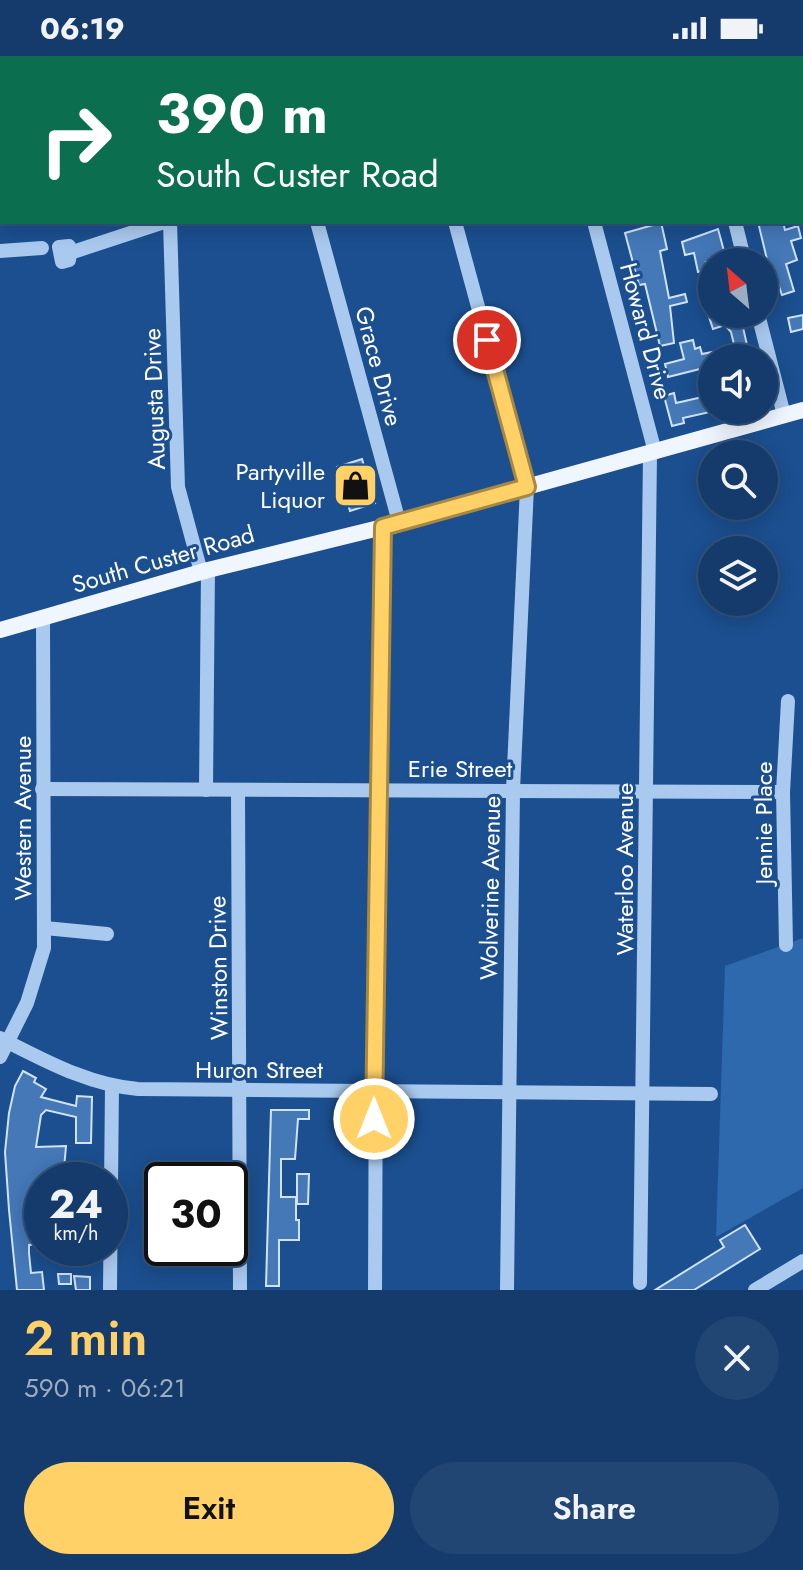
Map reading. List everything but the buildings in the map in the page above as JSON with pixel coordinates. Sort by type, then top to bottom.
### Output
[{"type":"main road","name":"South Custer Road","points":[[0,630],[204,571],[391,524],[803,410]]},
{"type":"street","points":[[70,253],[158,224]]},
{"type":"street","name":"Augusta Drive","points":[[170,224],[178,487],[204,571]]},
{"type":"street","name":"Grace Drive","points":[[317,224],[391,524],[377,790],[375,1290]]},
{"type":"street","name":"Wolverine Avenue","points":[[456,224],[527,487],[513,790],[507,1290]]},
{"type":"street","name":"Howard Drive","points":[[595,224],[652,453]]},
{"type":"street","points":[[736,224],[742,248]]},
{"type":"street","points":[[0,251],[42,248]]},
{"type":"street","points":[[762,328],[784,415]]},
{"type":"street","name":"Waterloo Avenue","points":[[640,1283],[652,453]]},
{"type":"street","points":[[204,571],[206,790]]},
{"type":"street","name":"Western Avenue","points":[[0,1057],[4,1040],[34,986],[44,948],[43,619]]},
{"type":"street","name":"Jennie Place","points":[[786,945],[783,792],[788,701]]},
{"type":"street","name":"Erie Street","points":[[42,789],[783,792]]},
{"type":"street","name":"Winston Drive","points":[[238,790],[240,1290]]},
{"type":"street","points":[[45,928],[107,934]]},
{"type":"street","name":"Huron Street","points":[[4,1040],[53,1066],[112,1086],[241,1092],[644,1091],[711,1094]]},
{"type":"street","points":[[110,1290],[112,1086]]},
{"type":"street","points":[[755,1290],[803,1261]]},
{"type":"shaded area","points":[[803,938],[803,1188],[716,1237],[725,966]]},
{"type":"place","name":"Partyville Liquor","points":[[356,485]]},
{"type":"route","points":[[374,1119],[383,527],[527,487],[487,340]]}]
